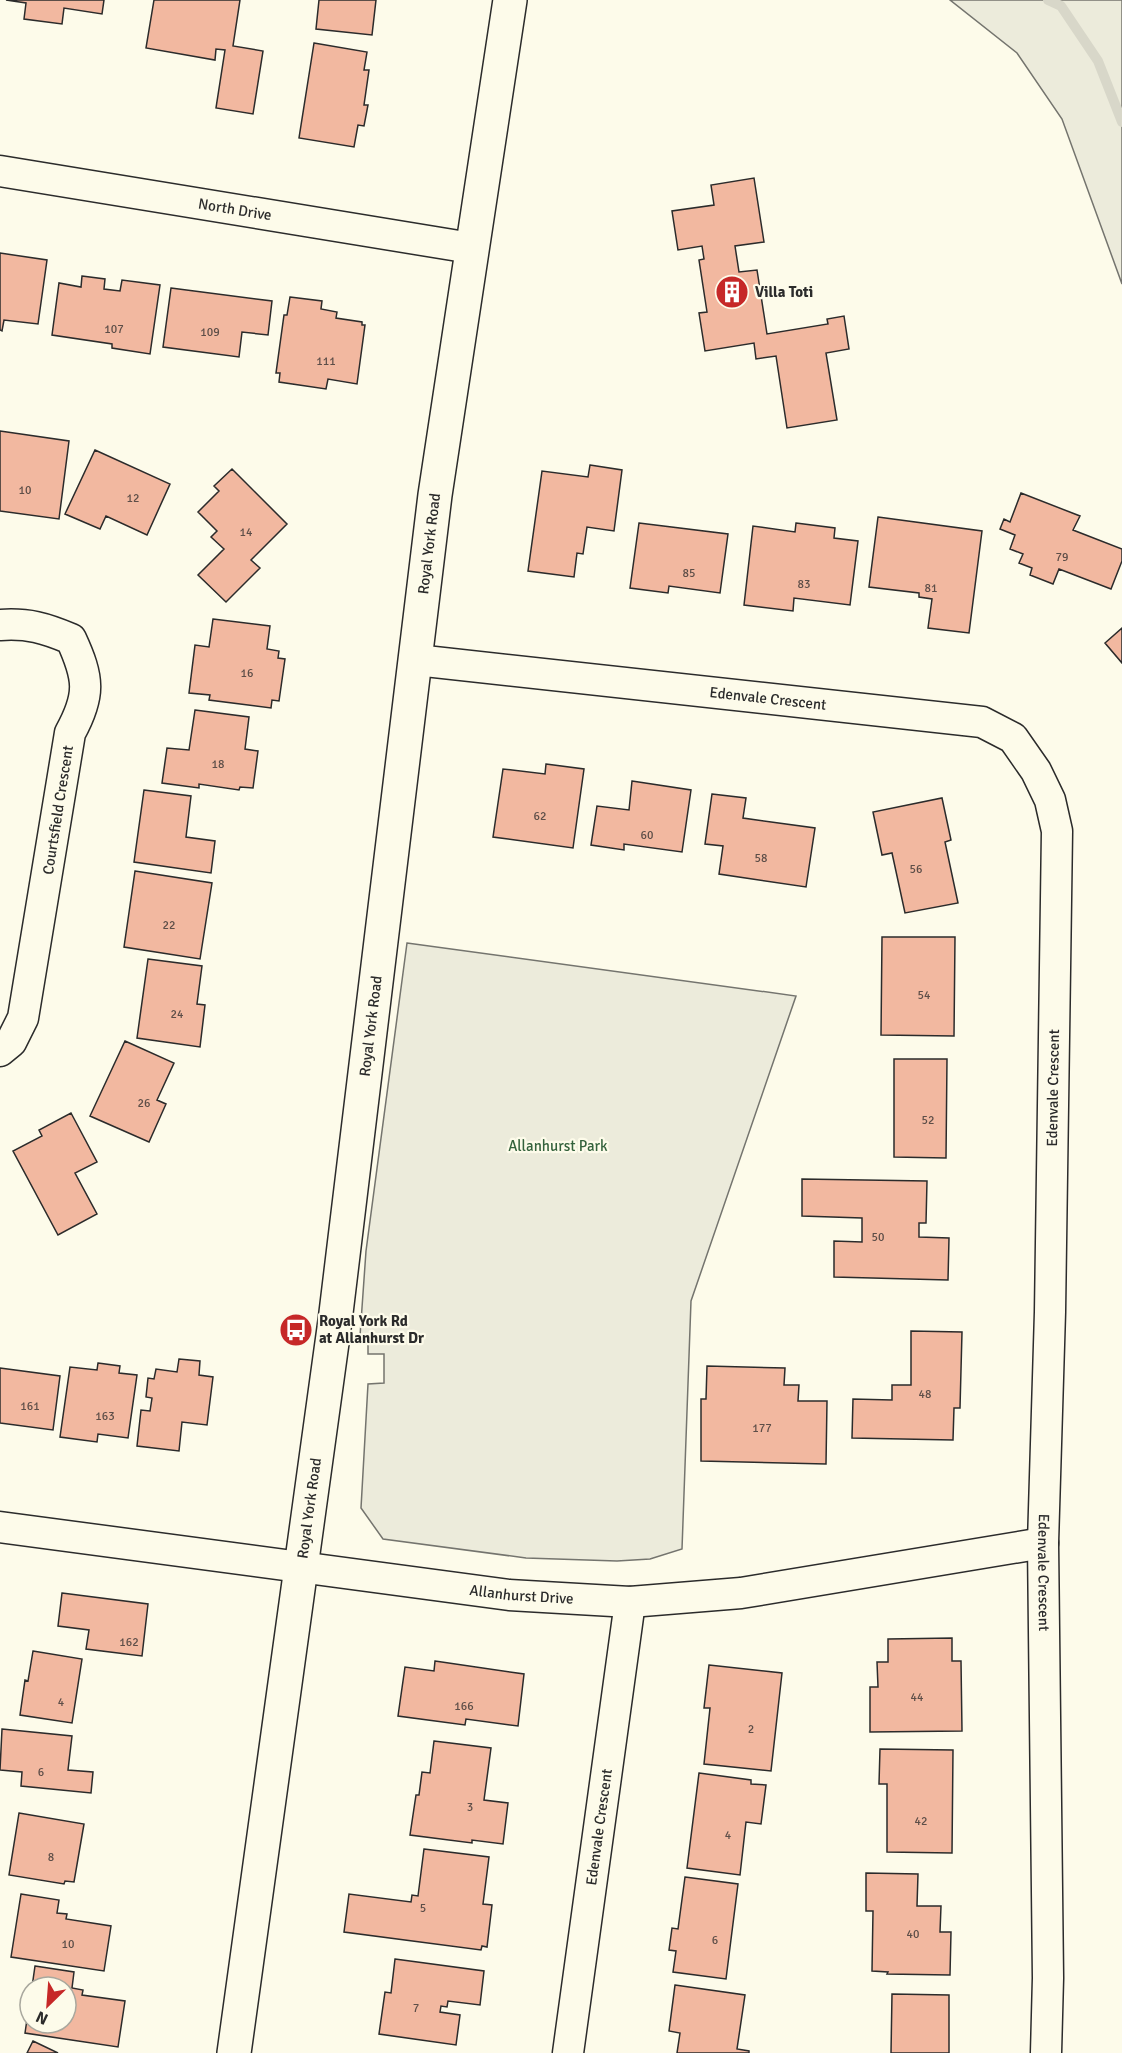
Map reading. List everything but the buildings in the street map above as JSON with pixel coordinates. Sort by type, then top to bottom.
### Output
[{"type":"main road","name":"Royal York Road","points":[[234,2053],[335,1321],[435,495],[510,0]]},
{"type":"street","name":"North Drive","points":[[0,171],[471,248]]},
{"type":"street","name":"Courtsfield Crescent","points":[[0,625],[45,627],[71,639],[83,664],[86,692],[80,715],[70,733],[23,1018],[11,1042],[0,1051]]},
{"type":"street","name":"Edenvale Crescent","points":[[416,660],[982,722],[1013,738],[1036,771],[1050,800],[1057,831],[1050,1312],[1043,1543],[1048,1978],[1046,2053]]},
{"type":"street","name":"Allanhurst Drive","points":[[0,1527],[508,1595],[630,1602],[741,1593],[1043,1543]]},
{"type":"street","name":"Edenvale Crescent","points":[[568,2053],[630,1602]]},
{"type":"green space","points":[[950,0],[1122,0],[1122,284],[1062,119],[1017,53]]},
{"type":"green space","name":"Allanhurst Park","points":[[407,943],[796,996],[691,1301],[682,1549],[650,1559],[617,1561],[526,1558],[383,1539],[361,1508],[368,1384],[384,1383],[384,1354],[368,1354],[368,1337],[360,1336],[366,1251]]},
{"type":"waterway","points":[[1048,0],[1061,6],[1098,61],[1122,122]]},
{"type":"place","name":"Villa Toti","points":[[732,292]]},
{"type":"place","name":"Royal York Rd at Allanhurst Dr","points":[[296,1330]]}]
